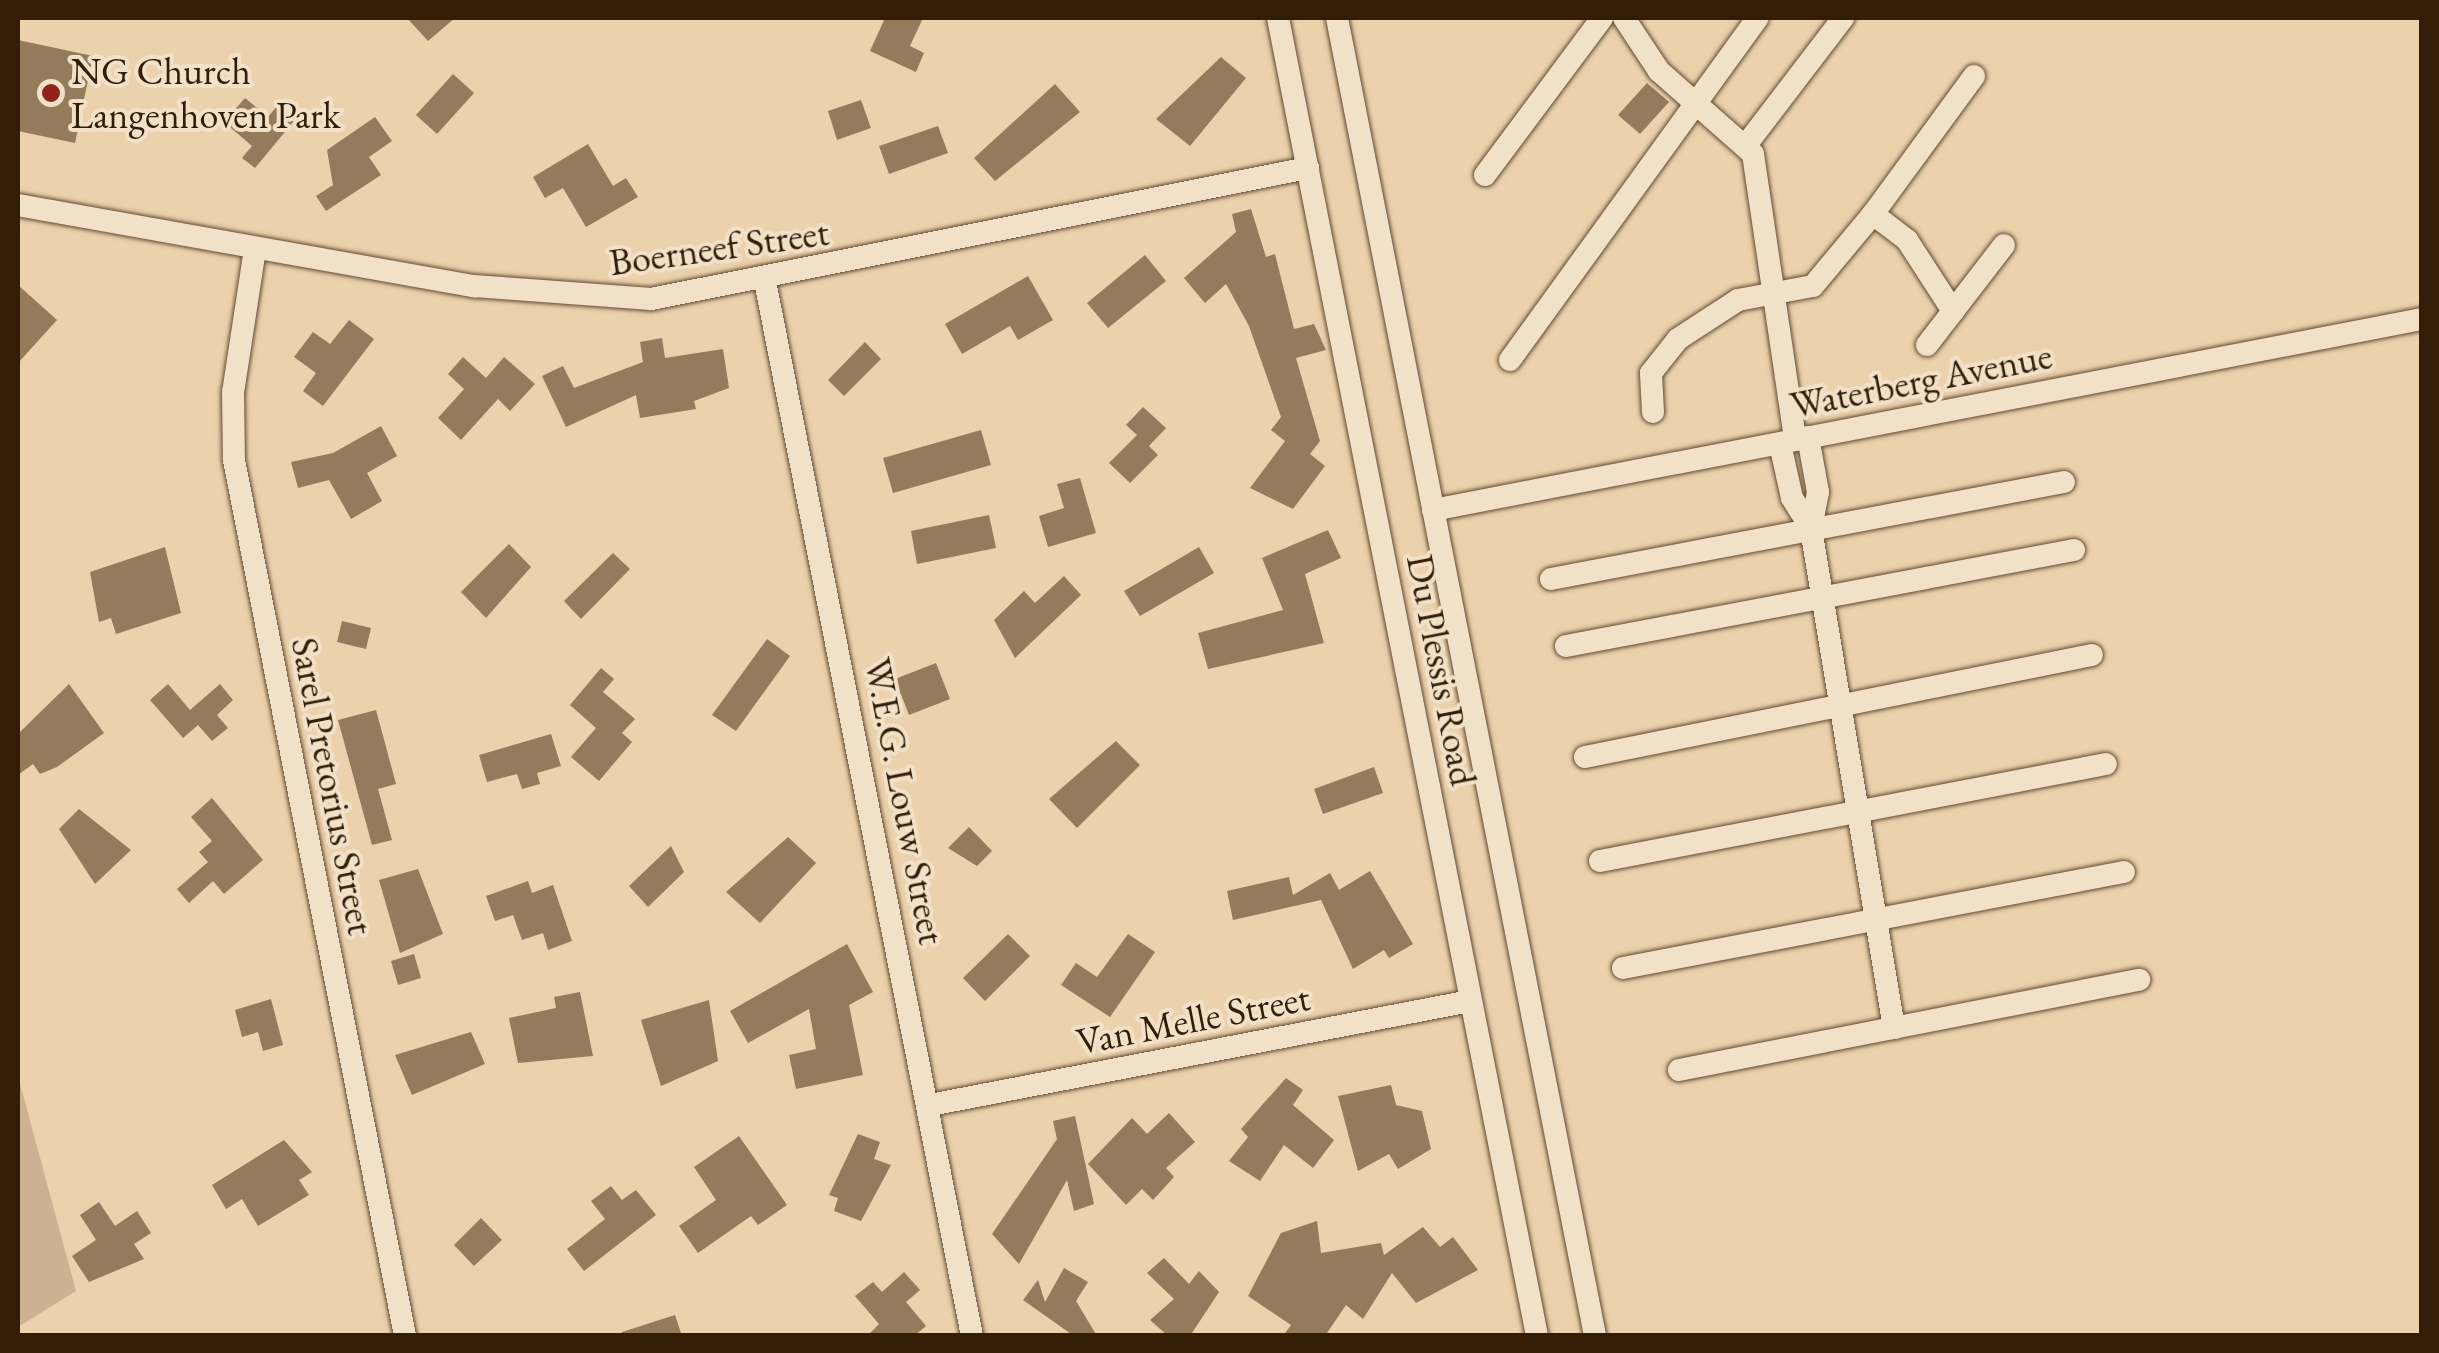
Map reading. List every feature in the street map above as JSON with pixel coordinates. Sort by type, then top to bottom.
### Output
[{"type":"street","name":"Du Plessis Road","points":[[1278,18],[1537,1336]]},
{"type":"street","name":"Du Plessis Road","points":[[1337,18],[1595,1336]]},
{"type":"street","points":[[1485,175],[1602,18]]},
{"type":"street","points":[[1624,18],[1646,55],[1746,144],[1775,294],[1794,440],[1786,471],[1811,529]]},
{"type":"street","points":[[1510,360],[1758,18]]},
{"type":"street","points":[[1746,144],[1842,18]]},
{"type":"street","points":[[1653,412],[1651,373],[1678,340],[1713,311],[1814,286],[1974,76]]},
{"type":"street","name":"Boerneef Street","points":[[18,206],[566,300],[651,299],[765,281],[1308,168]]},
{"type":"street","points":[[1872,214],[1906,240],[1953,312]]},
{"type":"street","points":[[1927,345],[2004,246]]},
{"type":"street","name":"Sarel Pretorius Street","points":[[255,249],[234,392],[234,460],[404,1336]]},
{"type":"street","name":"W.E.G. Louw Street","points":[[765,281],[930,1105],[972,1336]]},
{"type":"street","name":"Waterberg Avenue","points":[[1433,510],[2422,319]]},
{"type":"street","points":[[1794,440],[1813,465],[1811,529],[1894,1028]]},
{"type":"street","points":[[1786,471],[1813,465]]},
{"type":"street","points":[[1551,579],[2064,482]]},
{"type":"street","points":[[1566,646],[2074,550]]},
{"type":"street","points":[[1585,756],[2092,655]]},
{"type":"street","points":[[1600,861],[2106,764]]},
{"type":"street","points":[[1623,968],[2124,872]]},
{"type":"street","points":[[1679,1070],[2140,980]]},
{"type":"street","name":"Van Melle Street","points":[[930,1105],[1470,1001]]},
{"type":"shaded area","points":[[18,1076],[76,1291],[18,1327]]},
{"type":"building","points":[[407,18],[455,18],[428,41]]},
{"type":"building","points":[[885,18],[923,18],[910,46],[924,53],[916,72],[870,51]]},
{"type":"building","name":"NG Church Langenhoven Park","points":[[18,40],[93,56],[75,143],[18,131]]},
{"type":"building","points":[[1221,57],[1246,78],[1190,146],[1156,119]]},
{"type":"building","points":[[453,74],[474,93],[437,134],[416,115]]},
{"type":"building","points":[[1647,83],[1669,102],[1640,134],[1618,115]]},
{"type":"building","points":[[1055,84],[1080,112],[995,181],[974,158]]},
{"type":"building","points":[[245,98],[268,117],[277,106],[294,121],[255,168],[242,158],[252,146],[224,122]]},
{"type":"building","points":[[861,100],[871,128],[837,140],[828,111]]},
{"type":"building","points":[[375,117],[392,141],[369,157],[381,175],[326,211],[316,196],[333,185],[327,150]]},
{"type":"building","points":[[938,126],[948,153],[889,174],[879,146]]},
{"type":"building","points":[[588,144],[613,186],[626,178],[638,197],[586,227],[563,188],[545,198],[533,177]]},
{"type":"building","points":[[1251,209],[1266,257],[1275,254],[1294,329],[1314,324],[1326,350],[1296,358],[1320,441],[1310,454],[1325,466],[1293,509],[1250,488],[1285,441],[1271,430],[1281,417],[1249,326],[1226,284],[1205,303],[1184,278],[1236,232],[1232,214]]},
{"type":"building","points":[[1145,255],[1166,281],[1108,328],[1087,303]]},
{"type":"building","points":[[1028,276],[1053,320],[1018,340],[1010,326],[962,354],[945,324]]},
{"type":"building","points":[[18,285],[57,320],[18,363]]},
{"type":"building","points":[[349,320],[374,339],[323,406],[303,391],[316,373],[294,357],[313,332],[330,344]]},
{"type":"building","points":[[662,338],[665,358],[723,349],[729,388],[694,401],[696,409],[640,418],[636,395],[566,427],[542,376],[563,366],[574,388],[643,362],[640,342]]},
{"type":"building","points":[[865,342],[881,359],[844,396],[828,380]]},
{"type":"building","points":[[463,357],[486,378],[504,357],[535,384],[510,411],[498,399],[461,440],[438,418],[464,389],[448,374]]},
{"type":"building","points":[[1143,407],[1166,428],[1149,446],[1158,455],[1130,483],[1109,463],[1137,435],[1126,425]]},
{"type":"building","points":[[381,426],[397,456],[367,473],[382,501],[351,519],[329,480],[298,488],[291,462],[333,453]]},
{"type":"building","points":[[981,430],[991,465],[893,493],[883,458]]},
{"type":"building","points":[[1080,478],[1096,533],[1048,547],[1039,516],[1064,508],[1057,484]]},
{"type":"building","points":[[989,515],[996,548],[917,564],[911,531]]},
{"type":"building","points":[[1328,530],[1341,558],[1305,574],[1324,643],[1208,669],[1198,633],[1283,610],[1262,558]]},
{"type":"building","points":[[509,544],[531,567],[486,618],[461,592]]},
{"type":"building","points":[[165,547],[181,613],[116,634],[111,618],[99,622],[90,572]]},
{"type":"building","points":[[1199,547],[1214,573],[1140,616],[1124,591]]},
{"type":"building","points":[[613,553],[630,569],[581,619],[564,601]]},
{"type":"building","points":[[1064,576],[1081,595],[1015,658],[994,620],[1024,591],[1035,603]]},
{"type":"building","points":[[342,621],[371,628],[366,649],[337,642]]},
{"type":"building","points":[[767,639],[790,656],[736,731],[712,715]]},
{"type":"building","points":[[936,663],[950,699],[909,715],[895,679]]},
{"type":"building","points":[[601,668],[614,679],[603,692],[635,719],[622,733],[632,742],[599,781],[571,757],[596,728],[570,705]]},
{"type":"building","points":[[69,684],[104,733],[57,767],[40,774],[33,764],[18,775],[18,734]]},
{"type":"building","points":[[168,684],[190,710],[220,684],[233,700],[217,715],[228,728],[212,741],[198,725],[183,738],[150,700]]},
{"type":"building","points":[[376,710],[396,784],[378,789],[392,840],[372,845],[338,720]]},
{"type":"building","points":[[551,734],[561,766],[537,773],[540,784],[522,789],[517,774],[487,782],[479,755]]},
{"type":"building","points":[[1116,741],[1140,765],[1077,828],[1049,799]]},
{"type":"building","points":[[1374,767],[1383,793],[1323,814],[1314,789]]},
{"type":"building","points":[[212,798],[263,860],[224,894],[213,881],[189,903],[177,889],[208,862],[199,852],[212,841],[191,817]]},
{"type":"building","points":[[79,809],[131,850],[95,884],[59,829]]},
{"type":"building","points":[[969,827],[992,851],[977,866],[948,848]]},
{"type":"building","points":[[788,837],[816,863],[760,923],[726,892]]},
{"type":"building","points":[[671,846],[684,872],[648,907],[629,886]]},
{"type":"building","points":[[418,869],[443,934],[400,953],[379,880]]},
{"type":"building","points":[[1370,871],[1413,944],[1389,958],[1384,950],[1353,969],[1321,900],[1233,920],[1227,891],[1289,877],[1293,895],[1330,873],[1339,890]]},
{"type":"building","points":[[528,881],[532,893],[553,885],[572,941],[548,950],[543,933],[522,940],[513,915],[495,921],[486,896]]},
{"type":"building","points":[[1008,934],[1030,956],[985,1001],[963,978]]},
{"type":"building","points":[[1128,934],[1155,952],[1110,1017],[1061,985],[1076,963],[1097,977]]},
{"type":"building","points":[[847,944],[873,992],[849,1005],[863,1075],[796,1089],[789,1055],[816,1049],[809,1009],[748,1043],[730,1011]]},
{"type":"building","points":[[414,954],[421,978],[398,985],[391,961]]},
{"type":"building","points":[[580,992],[593,1056],[518,1063],[509,1018],[556,1008],[554,997]]},
{"type":"building","points":[[271,999],[283,1045],[263,1051],[258,1032],[242,1037],[235,1010]]},
{"type":"building","points":[[709,1000],[718,1061],[661,1086],[641,1020]]},
{"type":"building","points":[[471,1032],[485,1064],[412,1095],[395,1055]]},
{"type":"building","points":[[1286,1078],[1303,1090],[1293,1105],[1334,1140],[1313,1168],[1284,1145],[1260,1181],[1229,1161],[1248,1137],[1241,1129]]},
{"type":"building","points":[[1391,1085],[1396,1105],[1422,1111],[1431,1149],[1398,1169],[1389,1154],[1358,1171],[1338,1096]]},
{"type":"building","points":[[1169,1113],[1195,1142],[1166,1168],[1174,1177],[1153,1200],[1142,1189],[1126,1205],[1088,1164],[1132,1118],[1147,1134]]},
{"type":"building","points":[[1075,1116],[1094,1204],[1074,1211],[1067,1180],[1019,1264],[992,1234],[1057,1139],[1053,1121]]},
{"type":"building","points":[[858,1134],[880,1142],[874,1159],[891,1165],[861,1221],[834,1211],[838,1198],[829,1195]]},
{"type":"building","points":[[739,1136],[787,1205],[758,1225],[751,1216],[698,1253],[679,1226],[716,1200],[694,1167]]},
{"type":"building","points":[[284,1140],[312,1172],[299,1180],[309,1195],[258,1226],[242,1199],[226,1209],[212,1185]]},
{"type":"building","points":[[611,1186],[622,1200],[636,1190],[656,1215],[584,1271],[567,1249],[605,1219],[591,1201]]},
{"type":"building","points":[[99,1202],[115,1226],[137,1211],[151,1233],[134,1244],[144,1259],[89,1282],[72,1256],[96,1240],[80,1215]]},
{"type":"building","points":[[481,1218],[502,1240],[474,1266],[454,1245]]},
{"type":"building","points":[[1317,1221],[1321,1253],[1381,1243],[1384,1255],[1423,1227],[1440,1247],[1453,1237],[1478,1270],[1416,1303],[1392,1273],[1363,1319],[1346,1305],[1325,1336],[1283,1336],[1291,1325],[1248,1296],[1281,1233]]},
{"type":"building","points":[[1164,1258],[1189,1284],[1199,1271],[1219,1292],[1190,1336],[1168,1336],[1150,1320],[1174,1299],[1147,1273]]},
{"type":"building","points":[[1064,1268],[1088,1282],[1076,1301],[1097,1336],[1074,1336],[1023,1300],[1038,1280],[1045,1302]]},
{"type":"building","points":[[904,1272],[920,1290],[906,1302],[926,1326],[914,1336],[867,1336],[879,1324],[855,1296],[873,1282],[882,1292]]},
{"type":"building","points":[[675,1315],[682,1336],[622,1336],[622,1332]]},
{"type":"place","name":"NG Church Langenhoven Park","points":[[51,93]]}]
